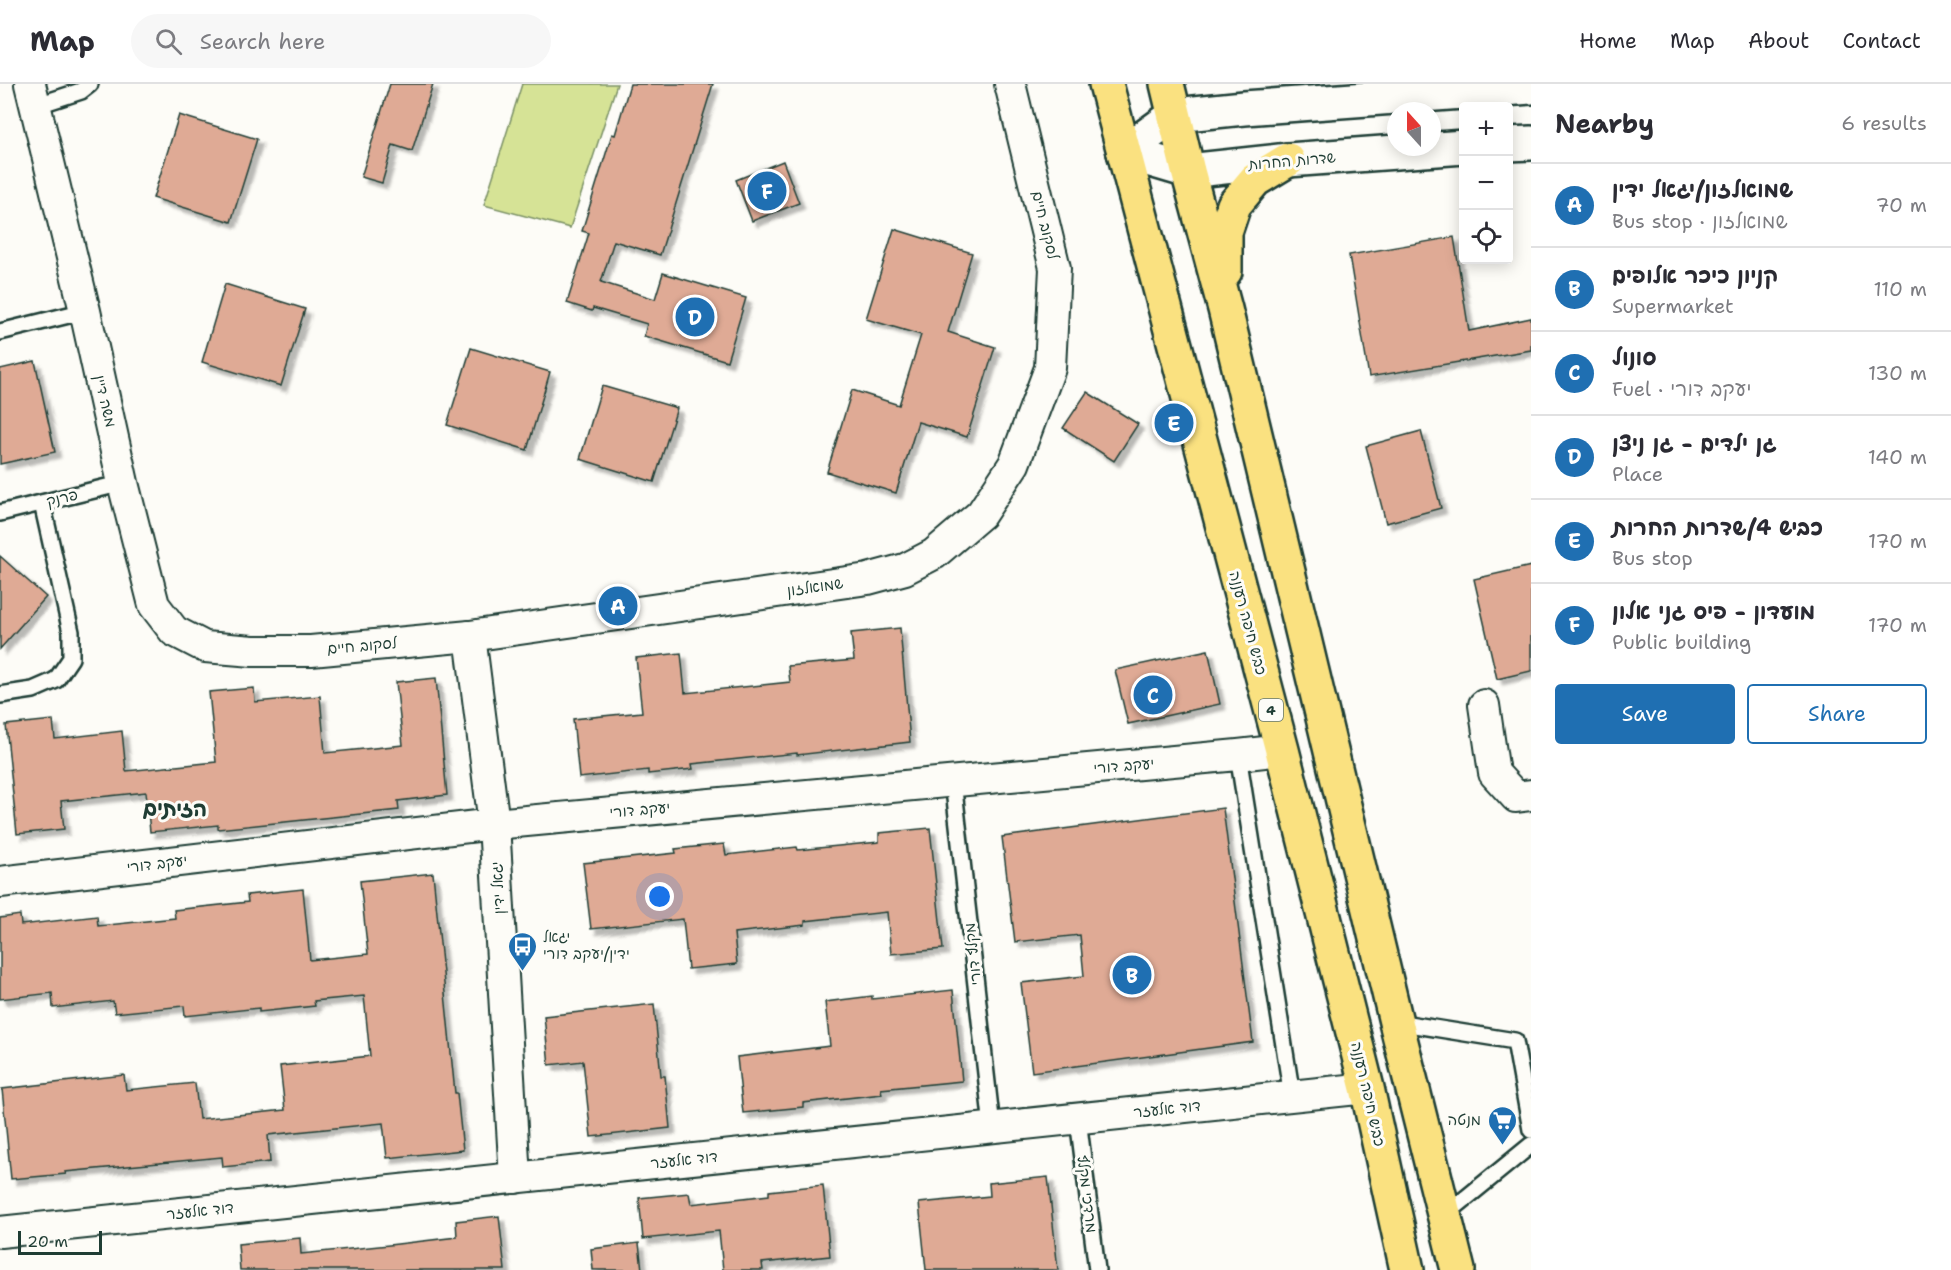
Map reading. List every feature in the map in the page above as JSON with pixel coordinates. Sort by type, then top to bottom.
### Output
[{"type":"highway","name":"כביש חיפה רעננה","points":[[1106,84],[1282,750],[1367,1088],[1407,1270]]},
{"type":"highway","points":[[1167,84],[1225,309],[1396,1022],[1458,1270]]},
{"type":"highway","points":[[1225,309],[1225,232],[1234,204],[1255,180],[1288,160]]},
{"type":"main road","points":[[1124,152],[1175,115],[1531,87]]},
{"type":"main road","points":[[1513,144],[1531,142]]},
{"type":"main road","name":"שדרות החרות","points":[[1124,152],[1188,171],[1288,160],[1459,147]]},
{"type":"street","name":"לסקוב חיים","points":[[1010,84],[1055,268],[1050,368]]},
{"type":"street","name":"משה דיין","points":[[33,95],[85,311],[123,483],[154,605],[174,631],[205,647],[253,651]]},
{"type":"street","name":"שמואלזון","points":[[470,636],[868,579],[905,569],[934,554],[981,514],[1014,464],[1050,368]]},
{"type":"street","name":"לסקוב חיים","points":[[253,651],[311,651],[470,636]]},
{"type":"street","name":"יגאל ידין","points":[[470,636],[494,824],[515,1178]]},
{"type":"street","points":[[1484,705],[1494,773],[1516,797],[1531,795]]},
{"type":"street","name":"יעקב דורי","points":[[0,882],[494,824],[1238,756],[1282,750]]},
{"type":"street","name":"דוד אלעזר","points":[[0,1232],[1367,1088]]},
{"type":"lane","points":[[33,95],[81,92],[90,84]]},
{"type":"lane","points":[[0,332],[85,311]]},
{"type":"lane","name":"פרנק","points":[[0,513],[123,483]]},
{"type":"lane","points":[[0,695],[33,690],[56,680],[71,658],[71,632],[42,503]]},
{"type":"lane","points":[[1238,756],[1292,1096]]},
{"type":"lane","name":"מקלף דורי","points":[[953,782],[992,1127]]},
{"type":"lane","points":[[1396,1022],[1515,1041],[1531,1130]]},
{"type":"lane","name":"מרדכי מקלף","points":[[1078,1119],[1097,1270]]},
{"type":"lane","points":[[1444,1216],[1531,1144]]},
{"type":"green space","points":[[522,84],[617,84],[570,228],[484,205]]},
{"type":"building","points":[[390,84],[433,84],[412,151],[393,145],[382,183],[361,177]]},
{"type":"building","points":[[630,84],[713,84],[660,255],[614,241],[601,282],[655,299],[663,273],[746,298],[727,361],[644,336],[647,324],[567,303],[589,233],[582,231]]},
{"type":"building","points":[[179,115],[257,139],[231,222],[153,198]]},
{"type":"building","points":[[783,161],[799,203],[752,221],[736,180]]},
{"type":"building","points":[[894,229],[972,253],[948,332],[995,347],[967,437],[918,422],[896,493],[827,472],[852,390],[899,405],[921,335],[866,319]]},
{"type":"building","points":[[1454,237],[1469,331],[1531,318],[1531,350],[1369,377],[1349,255]]},
{"type":"building","points":[[225,284],[305,309],[281,386],[202,362]]},
{"type":"building","points":[[471,348],[550,372],[527,450],[447,425]]},
{"type":"building","points":[[35,361],[55,452],[0,464],[0,369]]},
{"type":"building","points":[[602,386],[677,408],[654,482],[580,459]]},
{"type":"building","points":[[1087,392],[1138,424],[1114,461],[1063,428]]},
{"type":"building","points":[[1421,431],[1441,508],[1386,523],[1366,446]]},
{"type":"building","points":[[0,556],[46,597],[0,649]]},
{"type":"building","points":[[1531,566],[1531,671],[1497,679],[1474,579]]},
{"type":"building","points":[[900,628],[910,742],[692,764],[693,769],[648,774],[648,770],[579,778],[573,719],[642,712],[636,658],[681,653],[685,693],[790,682],[788,666],[854,660],[851,633]]},
{"type":"building","points":[[1208,650],[1220,704],[1128,724],[1115,670]]},
{"type":"building","points":[[436,678],[447,795],[398,801],[399,810],[218,829],[218,825],[150,832],[146,792],[61,801],[64,829],[17,834],[6,725],[53,720],[55,739],[122,731],[126,771],[216,762],[209,692],[254,688],[255,702],[320,696],[325,753],[403,745],[396,682]]},
{"type":"building","points":[[1223,808],[1253,1042],[1032,1072],[1021,983],[1084,976],[1080,935],[1015,942],[1002,837]]},
{"type":"building","points":[[930,828],[943,949],[891,954],[887,912],[805,921],[805,925],[734,933],[737,964],[688,969],[683,919],[591,929],[583,863],[676,853],[675,849],[724,844],[726,855],[797,847],[798,850],[879,842],[879,833]]},
{"type":"building","points":[[433,873],[455,1093],[457,1093],[463,1150],[387,1158],[383,1123],[268,1135],[270,1162],[223,1167],[222,1157],[11,1179],[2,1089],[124,1075],[126,1090],[195,1083],[199,1119],[285,1110],[280,1066],[370,1056],[364,996],[314,1001],[315,1006],[259,1012],[259,1008],[185,1016],[184,1006],[115,1013],[113,1001],[53,1008],[52,993],[0,999],[0,918],[20,915],[21,925],[97,916],[98,926],[175,918],[174,910],[248,902],[247,895],[303,889],[310,960],[368,954],[360,881]]},
{"type":"building","points":[[953,990],[962,1081],[881,1089],[882,1094],[803,1103],[803,1107],[743,1113],[737,1057],[830,1046],[825,1002]]},
{"type":"building","points":[[654,1004],[661,1076],[665,1076],[670,1128],[591,1137],[583,1061],[549,1065],[544,1016]]},
{"type":"building","points":[[1048,1177],[1058,1270],[926,1270],[919,1203],[990,1196],[989,1183]]},
{"type":"building","points":[[823,1185],[830,1256],[762,1263],[763,1270],[723,1270],[719,1231],[643,1239],[639,1198],[689,1193],[691,1204],[769,1195],[769,1191]]},
{"type":"building","points":[[499,1216],[505,1270],[240,1270],[238,1244],[300,1238],[301,1254],[389,1245],[457,1237],[456,1221]]},
{"type":"building","points":[[639,1243],[642,1270],[593,1270],[591,1249]]},
{"type":"place","name":"מועדון - פיס גני אלון","points":[[767,191]]},
{"type":"place","name":"גן ילדים - גן ניצן","points":[[695,317]]},
{"type":"place","name":"כביש 4/שדרות החרות","points":[[1174,423]]},
{"type":"place","name":"שמואלזון/יגאל ידין","points":[[618,606]]},
{"type":"place","name":"סונול","points":[[1153,695]]},
{"type":"place","name":"יגאל ידין/יעקב דורי","points":[[522,972]]},
{"type":"place","name":"קניון כיכר אלופים","points":[[1132,975]]},
{"type":"place","name":"מנטה","points":[[1502,1146]]},
{"type":"district","name":"הזיתים","points":[[175,809]]}]
